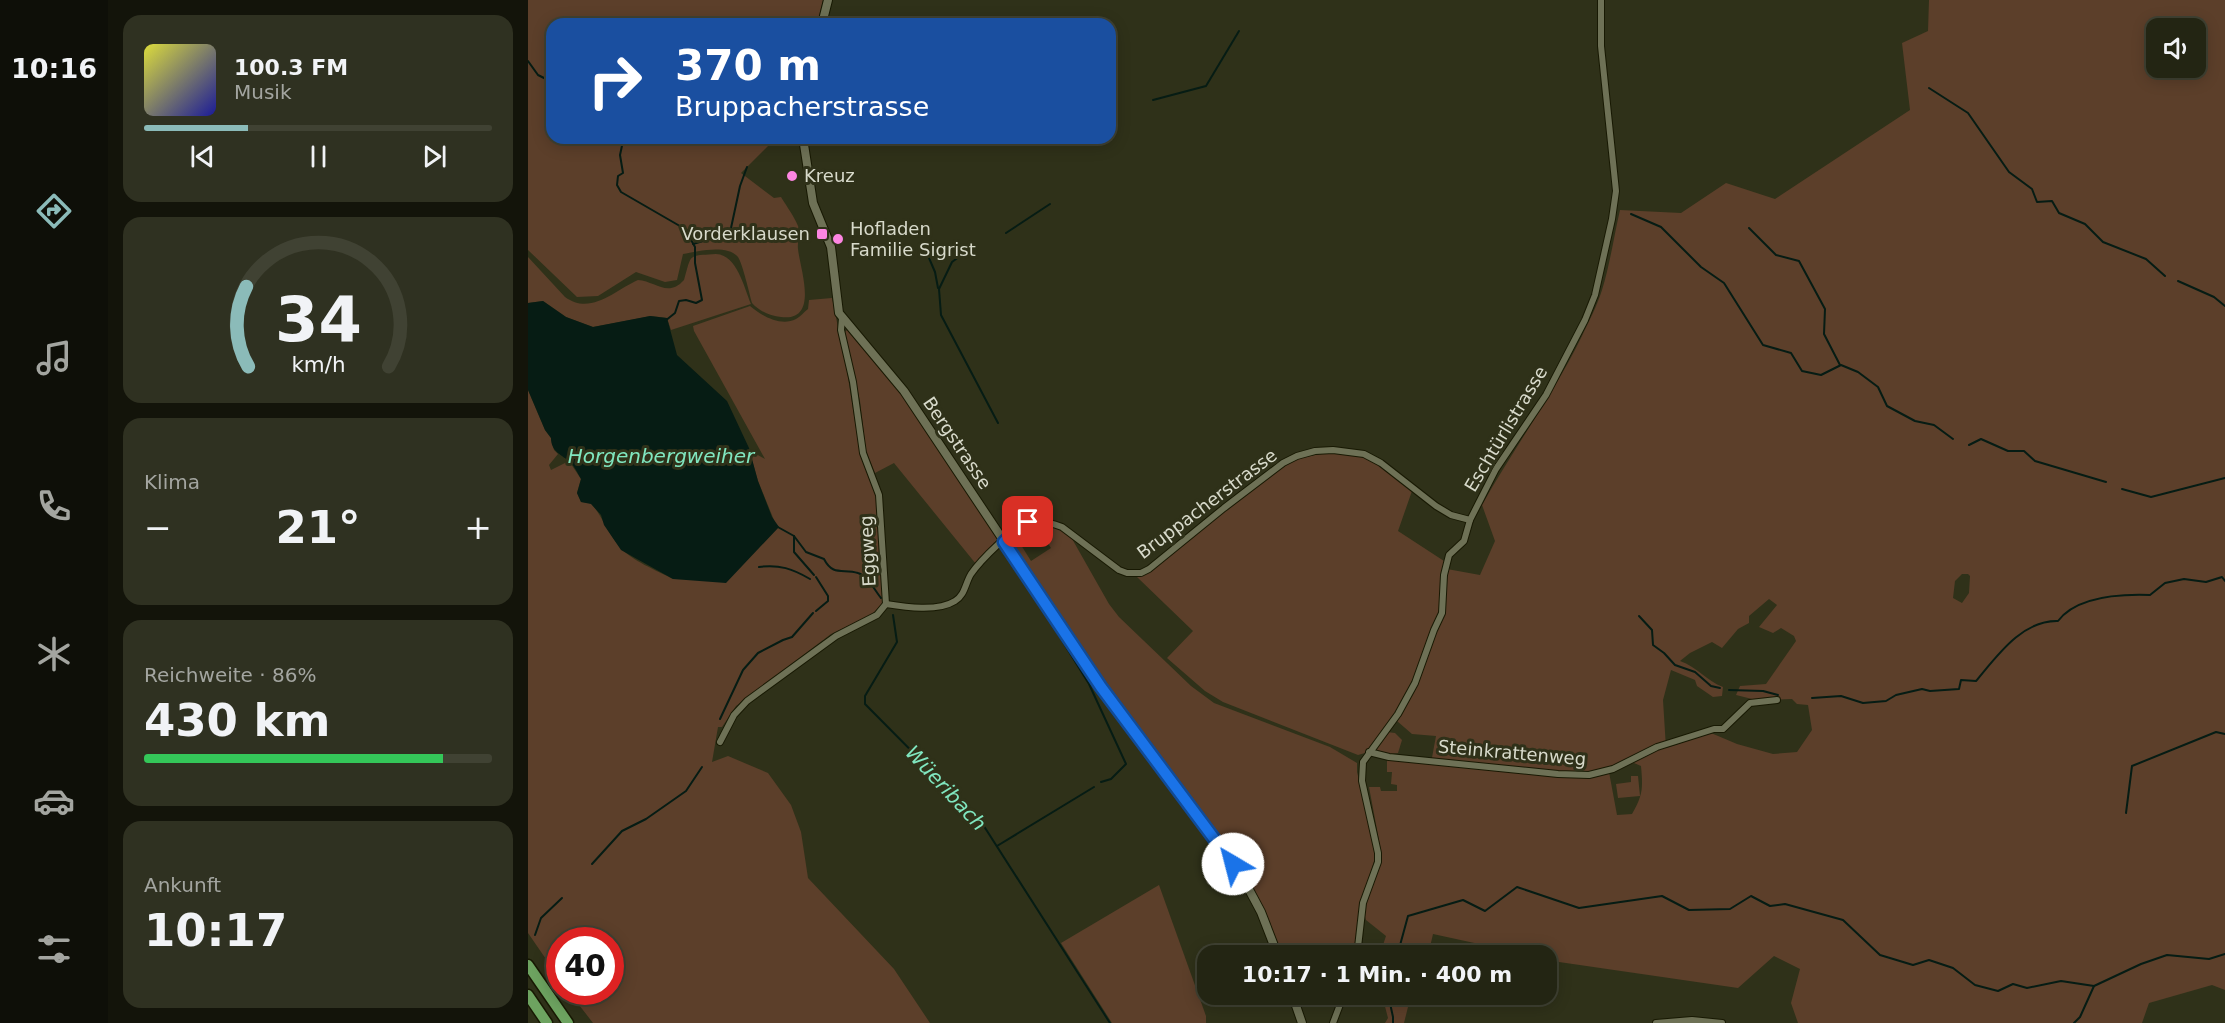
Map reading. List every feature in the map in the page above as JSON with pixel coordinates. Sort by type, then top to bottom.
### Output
[{"type":"highway","points":[[528,965],[568,1023]]},
{"type":"highway","points":[[528,995],[547,1023]]},
{"type":"street","points":[[824,18],[828,0]]},
{"type":"street","name":"Eschtürlistrasse","points":[[1359,945],[1365,895],[1377,862],[1377,844],[1361,774],[1363,762],[1398,714],[1415,683],[1442,613],[1444,575],[1449,555],[1464,541],[1470,520],[1496,469],[1546,395],[1586,320],[1595,295],[1616,191],[1601,46],[1600,0]]},
{"type":"street","name":"Bergstrasse","points":[[804,144],[813,203],[831,248],[836,302],[842,318],[909,398],[1101,687],[1245,882],[1261,912],[1274,945]]},
{"type":"street","name":"Eggweg","points":[[720,742],[734,715],[747,701],[836,636],[877,615],[886,604],[879,495],[863,453],[853,382],[841,330],[842,318]]},
{"type":"street","name":"Bruppacherstrasse","points":[[886,604],[923,607],[949,604],[957,600],[975,568],[1022,525],[1035,521],[1053,523],[1072,534],[1119,570],[1126,573],[1142,573],[1283,463],[1315,451],[1333,450],[1364,454],[1381,463],[1436,506],[1451,515],[1470,520]]},
{"type":"street","name":"Steinkrattenweg","points":[[1369,752],[1400,758],[1589,775],[1613,769],[1657,747],[1714,729],[1723,729],[1750,703],[1777,700]]},
{"type":"street","points":[[1296,1005],[1302,1023]]},
{"type":"street","points":[[1333,1023],[1340,1005]]},
{"type":"street","points":[[1656,1023],[1692,1020],[1722,1023]]},
{"type":"shaded area","points":[[528,0],[823,0],[818,18],[546,18],[546,144],[770,144],[741,173],[774,198],[781,197],[798,226],[798,249],[805,292],[804,303],[800,311],[793,316],[781,317],[765,313],[755,306],[752,303],[738,257],[727,251],[696,251],[683,254],[677,280],[665,282],[636,272],[598,296],[577,297],[528,250]]},
{"type":"shaded area","points":[[1929,0],[2225,0],[2225,990],[2212,985],[2149,1003],[2142,1023],[1798,1023],[1791,1003],[1800,969],[1774,956],[1738,988],[1559,962],[1557,962],[1557,945],[1484,945],[1433,934],[1430,945],[1383,945],[1386,936],[1366,920],[1364,914],[1381,851],[1369,787],[1380,787],[1381,791],[1397,791],[1397,785],[1391,784],[1392,772],[1387,772],[1387,760],[1431,763],[1436,736],[1412,734],[1397,721],[1409,700],[1444,613],[1447,569],[1480,575],[1495,541],[1482,505],[1559,379],[1590,319],[1605,280],[1620,210],[1681,213],[1726,183],[1775,199],[1910,110],[1902,43],[1928,31]],"holes":[[[1962,574],[1970,576],[1969,593],[1962,603],[1953,598],[1955,581]],[[1769,599],[1777,605],[1759,627],[1773,633],[1781,628],[1794,636],[1796,641],[1766,684],[1740,686],[1736,695],[1756,700],[1792,699],[1797,704],[1808,705],[1812,730],[1797,752],[1773,754],[1737,744],[1711,733],[1666,748],[1663,700],[1671,670],[1695,680],[1697,686],[1713,697],[1722,696],[1723,687],[1680,661],[1712,642],[1722,648],[1738,629],[1749,623],[1749,616]],[[1634,763],[1641,766],[1642,780],[1638,802],[1632,814],[1617,815],[1609,772]]]},
{"type":"shaded area","points":[[716,254],[729,260],[739,273],[751,304],[671,330],[667,318],[651,316],[593,327],[566,317],[543,301],[528,303],[528,257],[565,297],[584,304],[603,299],[638,280],[672,288],[684,280],[692,258]]},
{"type":"shaded area","points":[[832,298],[847,371],[860,454],[876,495],[884,595],[882,604],[870,616],[831,634],[736,706],[722,727],[718,727],[712,762],[728,756],[768,773],[791,805],[801,832],[808,878],[894,969],[930,1023],[593,1023],[579,1005],[624,1005],[624,927],[546,927],[546,959],[528,933],[528,390],[545,430],[551,438],[554,450],[558,454],[549,465],[551,470],[569,461],[581,479],[577,493],[581,502],[591,503],[620,547],[637,561],[673,579],[770,535],[776,525],[758,481],[749,450],[765,459],[693,326],[750,306],[772,319],[790,321],[798,318],[808,309],[809,300]]},
{"type":"shaded area","points":[[847,330],[897,388],[999,539],[976,564],[894,463],[875,473],[866,451],[860,401],[845,332]]},
{"type":"shaded area","points":[[1327,453],[1355,455],[1374,462],[1412,491],[1398,531],[1444,561],[1440,610],[1412,683],[1392,718],[1365,753],[1358,755],[1223,702],[1205,691],[1167,658],[1193,631],[1137,577],[1147,573],[1220,511],[1273,473],[1299,458]]},
{"type":"shaded area","points":[[1034,524],[1057,527],[1071,537],[1109,604],[1119,617],[1191,686],[1214,703],[1330,747],[1357,763],[1357,772],[1375,843],[1375,858],[1361,905],[1356,945],[1276,945],[1259,899],[1239,866],[1115,701],[1011,545],[1016,534],[1018,545],[1021,545],[1031,561],[1051,548]]},
{"type":"shaded area","points":[[1387,732],[1395,733],[1402,740],[1398,753],[1390,754],[1376,750]]},
{"type":"shaded area","points":[[1631,776],[1638,776],[1640,796],[1618,798],[1616,784],[1631,782]]},
{"type":"shaded area","points":[[1159,885],[1197,991],[1197,1005],[1202,1005],[1206,1023],[1112,1023],[1061,943]]},
{"type":"shaded area","points":[[1385,1005],[1408,1005],[1404,1023],[1385,1023],[1388,1018]]},
{"type":"water","name":"Horgenbergweiher","points":[[543,301],[566,317],[593,327],[650,316],[667,318],[677,355],[727,401],[749,448],[758,481],[772,517],[779,527],[726,583],[673,579],[637,559],[621,550],[604,525],[601,515],[591,504],[581,502],[577,493],[581,479],[571,463],[554,449],[528,390],[528,303]]},
{"type":"waterway","points":[[1153,100],[1206,86],[1239,31]]},
{"type":"waterway","points":[[528,61],[538,75],[546,79]]},
{"type":"waterway","points":[[1929,88],[1968,113],[2009,172],[2032,189],[2037,202],[2052,201],[2059,213],[2085,224],[2103,242],[2146,259],[2165,276]]},
{"type":"waterway","points":[[622,144],[620,155],[623,173],[618,176],[617,185],[621,192],[685,229],[695,247],[695,263],[702,300],[696,303],[686,300],[679,301],[675,313],[665,321]]},
{"type":"waterway","points":[[693,244],[713,238],[731,228],[740,186],[747,167]]},
{"type":"waterway","points":[[1006,233],[1050,204]]},
{"type":"waterway","points":[[1631,214],[1661,227],[1701,267],[1724,283],[1763,345],[1791,353],[1802,371],[1821,375],[1841,365],[1858,372],[1878,387],[1887,406],[1915,421],[1934,425],[1953,439]]},
{"type":"waterway","points":[[1749,228],[1776,255],[1799,261],[1825,309],[1824,334],[1840,365]]},
{"type":"waterway","points":[[968,250],[952,262],[939,289],[941,315],[998,423]]},
{"type":"waterway","points":[[926,251],[935,272],[938,288]]},
{"type":"waterway","points":[[2178,281],[2214,297],[2225,306]]},
{"type":"waterway","points":[[1969,445],[1981,439],[2008,451],[2024,451],[2035,461],[2106,482]]},
{"type":"waterway","points":[[2122,489],[2151,497],[2225,478]]},
{"type":"waterway","name":"Wüeribach","points":[[776,526],[794,536],[794,552],[814,575]]},
{"type":"waterway","name":"Wüeribach","points":[[794,536],[806,552],[824,559],[831,568],[862,575],[881,598]]},
{"type":"waterway","name":"Wüeribach","points":[[759,567],[786,568],[810,579]]},
{"type":"waterway","points":[[1018,569],[1089,684],[1126,764],[1111,779],[1101,782]]},
{"type":"waterway","name":"Wüeribach","points":[[816,577],[828,596],[828,601],[816,611]]},
{"type":"waterway","points":[[1812,698],[1841,696],[1863,703],[1886,701],[1896,695],[1922,689],[1930,691],[1959,689],[1961,680],[1976,681],[2011,641],[2022,633],[2033,626],[2058,621],[2076,606],[2113,596],[2150,595],[2165,583],[2184,579],[2206,582],[2222,577],[2225,581]]},
{"type":"waterway","points":[[720,719],[743,670],[758,653],[792,637],[813,613]]},
{"type":"waterway","name":"Wüeribach","points":[[893,615],[897,642],[865,696],[865,704],[980,820],[1110,1023]]},
{"type":"waterway","points":[[1639,616],[1652,630],[1653,645],[1675,665],[1695,672],[1711,686],[1720,688]]},
{"type":"waterway","points":[[1729,690],[1763,691],[1778,695]]},
{"type":"waterway","points":[[2126,813],[2132,766],[2216,732],[2225,734]]},
{"type":"waterway","points":[[592,864],[622,831],[646,819],[686,791],[702,767]]},
{"type":"waterway","points":[[997,846],[1094,787]]},
{"type":"waterway","name":"Wüeribach","points":[[1400,945],[1408,916],[1463,900],[1485,911],[1517,887],[1579,908],[1662,896],[1689,910],[1730,909],[1751,896],[1770,906],[1785,904],[1843,920],[1880,955],[1913,965],[1929,960],[1953,968],[1975,985],[1998,991],[2013,984],[2027,988],[2061,981],[2094,986],[2141,964],[2167,955],[2209,959],[2225,954]]},
{"type":"waterway","points":[[535,935],[541,918],[562,898]]},
{"type":"waterway","name":"Wüeribach","points":[[2074,1023],[2080,1017],[2094,986]]},
{"type":"waterway","name":"Wüeribach","points":[[1390,1005],[1393,1023]]},
{"type":"place","name":"Kreuz","points":[[792,176]]},
{"type":"place","name":"Vorderklausen","points":[[822,234]]},
{"type":"place","name":"Hofladen Familie Sigrist","points":[[838,239]]},
{"type":"route","points":[[1028,522],[1004,542],[1101,687],[1233,864]]}]
